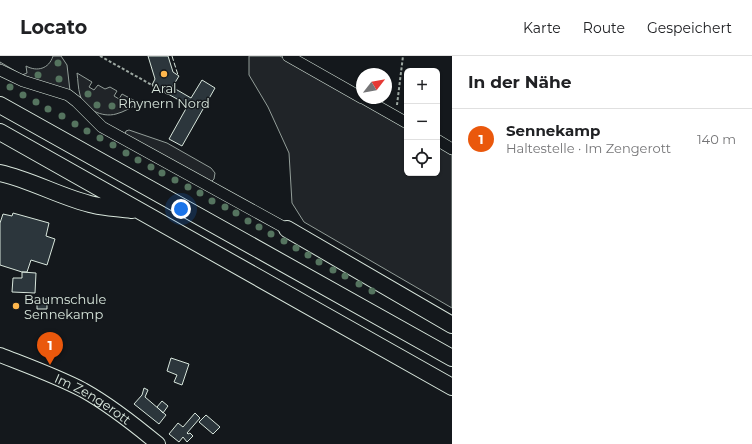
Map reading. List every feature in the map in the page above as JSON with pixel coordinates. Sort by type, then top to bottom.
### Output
[{"type":"highway","points":[[0,106],[452,358]]},
{"type":"highway","points":[[0,132],[452,387]]},
{"type":"highway","points":[[0,173],[16,176],[48,190],[94,205],[139,210]]},
{"type":"highway","points":[[287,229],[452,325]]},
{"type":"main road","name":"Im Zengerott","points":[[0,355],[46,373],[82,390],[124,416],[158,444]]},
{"type":"street","points":[[288,56],[356,95]]},
{"type":"street","points":[[0,70],[23,81],[56,90],[68,95],[102,127],[287,229]]},
{"type":"street","points":[[373,104],[404,121]]},
{"type":"street","points":[[440,142],[452,149]]},
{"type":"path","points":[[100,56],[168,94]]},
{"type":"path","points":[[395,116],[403,56]]},
{"type":"shaded area","points":[[53,56],[61,56],[67,65],[70,91],[36,81],[22,75],[27,73],[26,66],[34,69],[42,68],[49,64]]},
{"type":"shaded area","points":[[249,56],[280,56],[356,100],[356,104],[364,104],[404,127],[404,176],[440,176],[440,148],[452,155],[452,308],[304,222],[292,203],[289,153],[268,107],[249,75]]},
{"type":"shaded area","points":[[0,62],[20,74],[0,65]]},
{"type":"shaded area","points":[[77,73],[92,82],[89,87],[94,90],[98,85],[105,89],[110,87],[117,91],[114,96],[119,99],[122,94],[139,103],[125,111],[111,115],[105,115],[94,111],[82,100],[79,92]]},
{"type":"shaded area","points":[[129,130],[167,143],[211,168],[215,173],[214,179],[210,183],[125,134],[126,131]]},
{"type":"building","name":"Aral Rhynern Nord","points":[[148,56],[168,56],[173,72],[179,76],[168,94],[152,85],[155,79]]},
{"type":"building","points":[[202,80],[215,88],[182,146],[169,139],[188,105],[168,94],[172,87],[191,98]]},
{"type":"building","points":[[13,213],[49,223],[46,236],[55,239],[47,265],[31,260],[27,272],[22,272],[0,265],[0,223],[3,214],[12,216]]},
{"type":"building","points":[[22,272],[36,273],[35,293],[12,292],[13,278],[22,278]]},
{"type":"building","points":[[37,299],[47,299],[47,309],[37,309]]},
{"type":"building","points":[[171,358],[189,364],[182,385],[174,382],[177,375],[167,371]]},
{"type":"building","points":[[144,388],[148,390],[145,397],[166,415],[159,424],[134,404],[142,395]]},
{"type":"building","points":[[162,401],[168,406],[163,413],[157,407]]},
{"type":"building","points":[[195,413],[200,418],[187,433],[190,433],[193,436],[187,442],[183,437],[179,442],[169,434],[178,423],[183,427]]},
{"type":"building","points":[[206,415],[220,427],[213,434],[199,422]]},
{"type":"fence","points":[[172,56],[178,75]]},
{"type":"place","name":"Aral Rhynern Nord","points":[[164,74]]},
{"type":"place","name":"Baumschule Sennekamp","points":[[16,306]]},
{"type":"place","name":"Sennekamp","points":[[50,365]]}]
